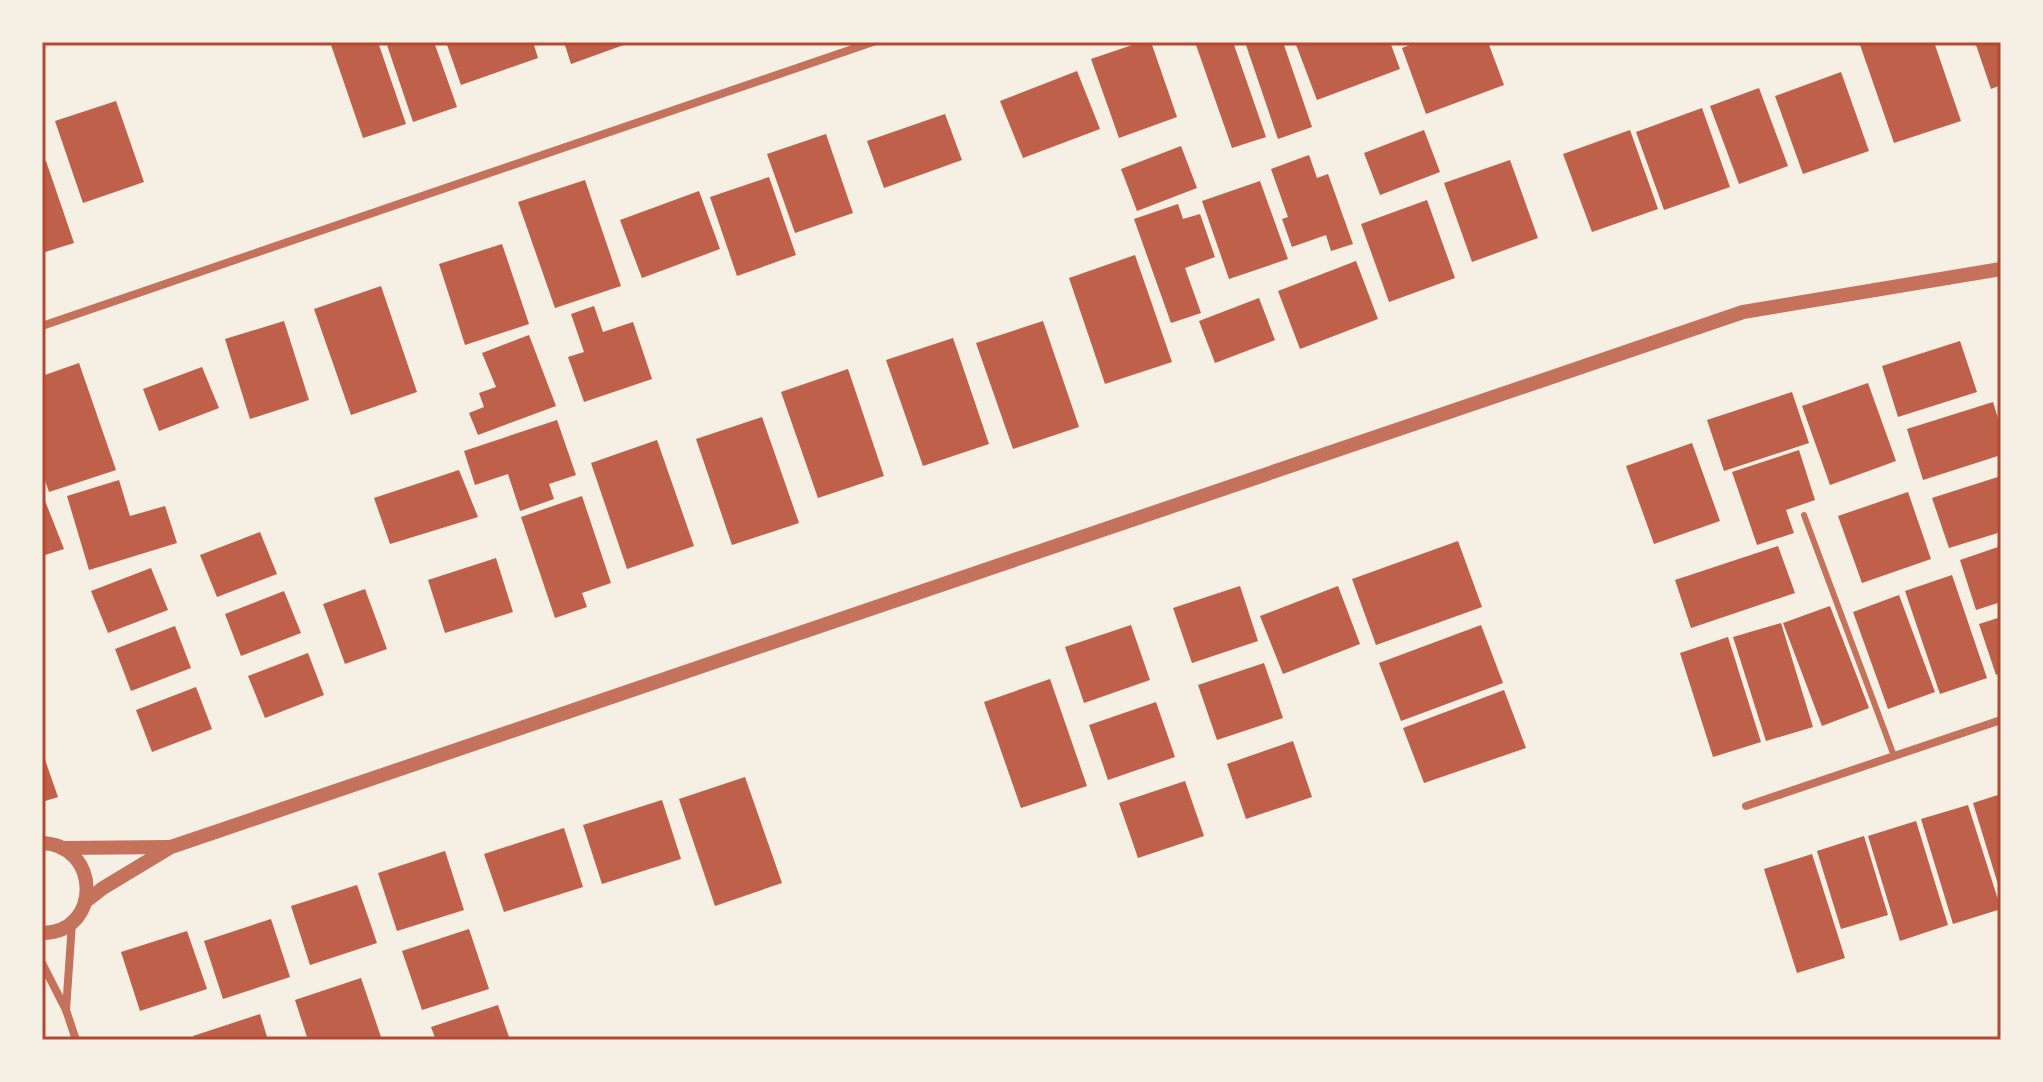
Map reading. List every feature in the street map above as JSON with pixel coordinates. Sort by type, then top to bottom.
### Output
[{"type":"street","points":[[42,326],[873,42]]},
{"type":"street","points":[[42,933],[63,930],[85,902],[103,888],[171,847],[1743,312],[2001,269]]},
{"type":"street","points":[[1746,806],[2001,720]]},
{"type":"street","points":[[42,843],[64,848],[171,847]]},
{"type":"street","points":[[64,848],[76,858],[84,872],[87,887],[85,902]]},
{"type":"street","points":[[66,1010],[72,922]]},
{"type":"street","points":[[42,963],[66,1010],[76,1040]]},
{"type":"lane","points":[[1804,515],[1894,756]]},
{"type":"building","points":[[330,42],[378,42],[406,124],[363,138]]},
{"type":"building","points":[[386,42],[434,42],[457,107],[413,122]]},
{"type":"building","points":[[446,42],[533,42],[538,58],[461,85]]},
{"type":"building","points":[[564,42],[632,42],[571,64]]},
{"type":"building","points":[[1141,42],[1151,42],[1177,117],[1119,138],[1091,59]]},
{"type":"building","points":[[1195,42],[1233,42],[1266,137],[1232,148]]},
{"type":"building","points":[[1245,42],[1283,42],[1312,127],[1278,139]]},
{"type":"building","points":[[1295,42],[1390,42],[1400,69],[1317,100]]},
{"type":"building","points":[[1417,42],[1488,42],[1504,85],[1426,114],[1402,48]]},
{"type":"building","points":[[1859,42],[1934,42],[1961,121],[1894,143]]},
{"type":"building","points":[[1975,42],[2001,42],[2001,85],[1991,89]]},
{"type":"building","points":[[1077,71],[1100,129],[1023,158],[1000,101]]},
{"type":"building","points":[[1841,72],[1869,151],[1803,174],[1775,96]]},
{"type":"building","points":[[1759,88],[1788,166],[1739,184],[1710,106]]},
{"type":"building","points":[[116,101],[144,182],[83,203],[55,121]]},
{"type":"building","points":[[1702,108],[1730,187],[1664,210],[1636,132]]},
{"type":"building","points":[[945,114],[962,160],[884,188],[867,141]]},
{"type":"building","points":[[1424,130],[1440,172],[1380,195],[1364,153]]},
{"type":"building","points":[[1630,130],[1658,209],[1592,232],[1563,154]]},
{"type":"building","points":[[826,134],[853,213],[795,233],[767,154]]},
{"type":"building","points":[[1181,146],[1197,188],[1137,211],[1121,169]]},
{"type":"building","points":[[1309,155],[1317,178],[1328,174],[1353,244],[1331,251],[1326,235],[1292,247],[1282,219],[1288,217],[1271,169]]},
{"type":"building","points":[[1510,160],[1538,238],[1472,262],[1444,183]]},
{"type":"building","points":[[46,161],[74,243],[42,253],[42,162]]},
{"type":"building","points":[[769,177],[796,255],[737,276],[710,197]]},
{"type":"building","points":[[585,180],[621,286],[555,308],[518,202]]},
{"type":"building","points":[[1260,181],[1288,259],[1229,279],[1202,201]]},
{"type":"building","points":[[699,191],[720,249],[642,278],[620,220]]},
{"type":"building","points":[[1427,200],[1455,278],[1389,302],[1361,224]]},
{"type":"building","points":[[1178,204],[1183,219],[1200,214],[1215,257],[1185,268],[1201,313],[1171,323],[1134,219]]},
{"type":"building","points":[[502,244],[529,324],[465,345],[439,264]]},
{"type":"building","points":[[1135,255],[1172,362],[1105,384],[1069,278]]},
{"type":"building","points":[[1356,261],[1378,319],[1300,349],[1278,291]]},
{"type":"building","points":[[381,286],[417,392],[351,415],[314,309]]},
{"type":"building","points":[[1259,298],[1275,340],[1215,363],[1199,321]]},
{"type":"building","points":[[594,306],[603,332],[633,322],[652,379],[584,402],[568,357],[584,352],[571,314]]},
{"type":"building","points":[[284,321],[309,400],[250,419],[225,339]]},
{"type":"building","points":[[1043,321],[1079,427],[1013,449],[976,343]]},
{"type":"building","points":[[529,335],[556,406],[478,435],[469,413],[484,407],[479,393],[496,387],[482,353]]},
{"type":"building","points":[[953,338],[989,444],[923,466],[886,360]]},
{"type":"building","points":[[1960,341],[1977,392],[1898,417],[1882,366]]},
{"type":"building","points":[[79,363],[116,470],[49,492],[42,472],[42,376]]},
{"type":"building","points":[[202,367],[219,408],[159,431],[143,389]]},
{"type":"building","points":[[848,369],[884,476],[818,498],[781,392]]},
{"type":"building","points":[[1868,383],[1896,461],[1830,485],[1802,406]]},
{"type":"building","points":[[1792,392],[1809,443],[1724,471],[1707,420]]},
{"type":"building","points":[[1993,402],[2001,428],[2001,455],[1923,480],[1907,429]]},
{"type":"building","points":[[762,417],[799,523],[732,545],[696,439]]},
{"type":"building","points":[[557,420],[576,475],[549,484],[554,499],[520,511],[508,474],[475,485],[464,451]]},
{"type":"building","points":[[657,440],[694,546],[627,569],[591,463]]},
{"type":"building","points":[[1692,443],[1720,521],[1654,544],[1626,466]]},
{"type":"building","points":[[1799,450],[1815,500],[1786,510],[1794,533],[1757,545],[1732,472]]},
{"type":"building","points":[[459,470],[478,517],[390,544],[374,498]]},
{"type":"building","points":[[2001,476],[2001,532],[1949,548],[1932,498]]},
{"type":"building","points":[[119,480],[130,516],[165,506],[177,543],[89,570],[67,496]]},
{"type":"building","points":[[1908,492],[1931,559],[1862,583],[1838,516]]},
{"type":"building","points":[[42,493],[64,549],[42,556]]},
{"type":"building","points":[[582,496],[611,583],[582,593],[587,607],[555,618],[521,517]]},
{"type":"building","points":[[260,532],[277,574],[217,597],[200,555]]},
{"type":"building","points":[[1458,541],[1482,607],[1376,645],[1352,579]]},
{"type":"building","points":[[1778,546],[1795,593],[1691,628],[1675,580]]},
{"type":"building","points":[[2001,546],[2001,602],[1976,610],[1960,560]]},
{"type":"building","points":[[496,558],[513,612],[445,633],[428,580]]},
{"type":"building","points":[[151,568],[168,610],[108,633],[91,591]]},
{"type":"building","points":[[1952,575],[1987,678],[1940,694],[1905,591]]},
{"type":"building","points":[[1240,586],[1258,641],[1192,663],[1173,608]]},
{"type":"building","points":[[1338,586],[1360,644],[1283,674],[1260,616]]},
{"type":"building","points":[[365,589],[387,649],[345,664],[323,604]]},
{"type":"building","points":[[284,591],[301,633],[241,656],[225,614]]},
{"type":"building","points":[[1899,595],[1935,692],[1888,709],[1853,612]]},
{"type":"building","points":[[1830,606],[1869,708],[1822,726],[1783,623]]},
{"type":"building","points":[[2001,617],[2001,673],[1996,675],[1979,624]]},
{"type":"building","points":[[1781,623],[1813,727],[1766,741],[1733,637]]},
{"type":"building","points":[[1131,625],[1150,680],[1084,703],[1065,647]]},
{"type":"building","points":[[1481,625],[1503,683],[1401,721],[1379,663]]},
{"type":"building","points":[[175,626],[191,668],[131,691],[115,649]]},
{"type":"building","points":[[1728,637],[1761,742],[1713,757],[1680,653]]},
{"type":"building","points":[[308,653],[324,695],[265,718],[248,676]]},
{"type":"building","points":[[1264,663],[1283,718],[1217,740],[1198,685]]},
{"type":"building","points":[[1050,679],[1087,786],[1021,808],[984,702]]},
{"type":"building","points":[[196,687],[212,729],[152,752],[136,710]]},
{"type":"building","points":[[1504,690],[1526,748],[1424,783],[1403,728]]},
{"type":"building","points":[[1156,702],[1175,757],[1108,780],[1089,725]]},
{"type":"building","points":[[1293,741],[1312,797],[1246,819],[1227,764]]},
{"type":"building","points":[[42,751],[58,797],[42,802]]},
{"type":"building","points":[[745,777],[782,883],[715,906],[679,799]]},
{"type":"building","points":[[1185,781],[1204,836],[1138,858],[1119,803]]},
{"type":"building","points":[[2001,794],[2001,891],[2000,891],[1973,803]]},
{"type":"building","points":[[662,800],[681,859],[602,884],[583,825]]},
{"type":"building","points":[[1968,805],[2001,909],[1953,924],[1921,819]]},
{"type":"building","points":[[1916,821],[1948,925],[1900,941],[1868,836]]},
{"type":"building","points":[[564,828],[583,887],[504,912],[484,854]]},
{"type":"building","points":[[1864,836],[1888,915],[1841,929],[1817,851]]},
{"type":"building","points":[[445,851],[464,910],[397,931],[378,873]]},
{"type":"building","points":[[1812,854],[1845,958],[1797,973],[1764,869]]},
{"type":"building","points":[[357,885],[377,943],[310,965],[291,906]]},
{"type":"building","points":[[271,919],[290,977],[223,999],[204,941]]},
{"type":"building","points":[[469,929],[489,989],[422,1010],[402,951]]},
{"type":"building","points":[[187,931],[207,989],[140,1011],[121,952]]},
{"type":"building","points":[[361,978],[381,1037],[371,1040],[308,1040],[295,1000]]},
{"type":"building","points":[[498,1005],[510,1040],[436,1040],[431,1027]]},
{"type":"building","points":[[260,1014],[268,1040],[194,1040],[193,1036]]}]
